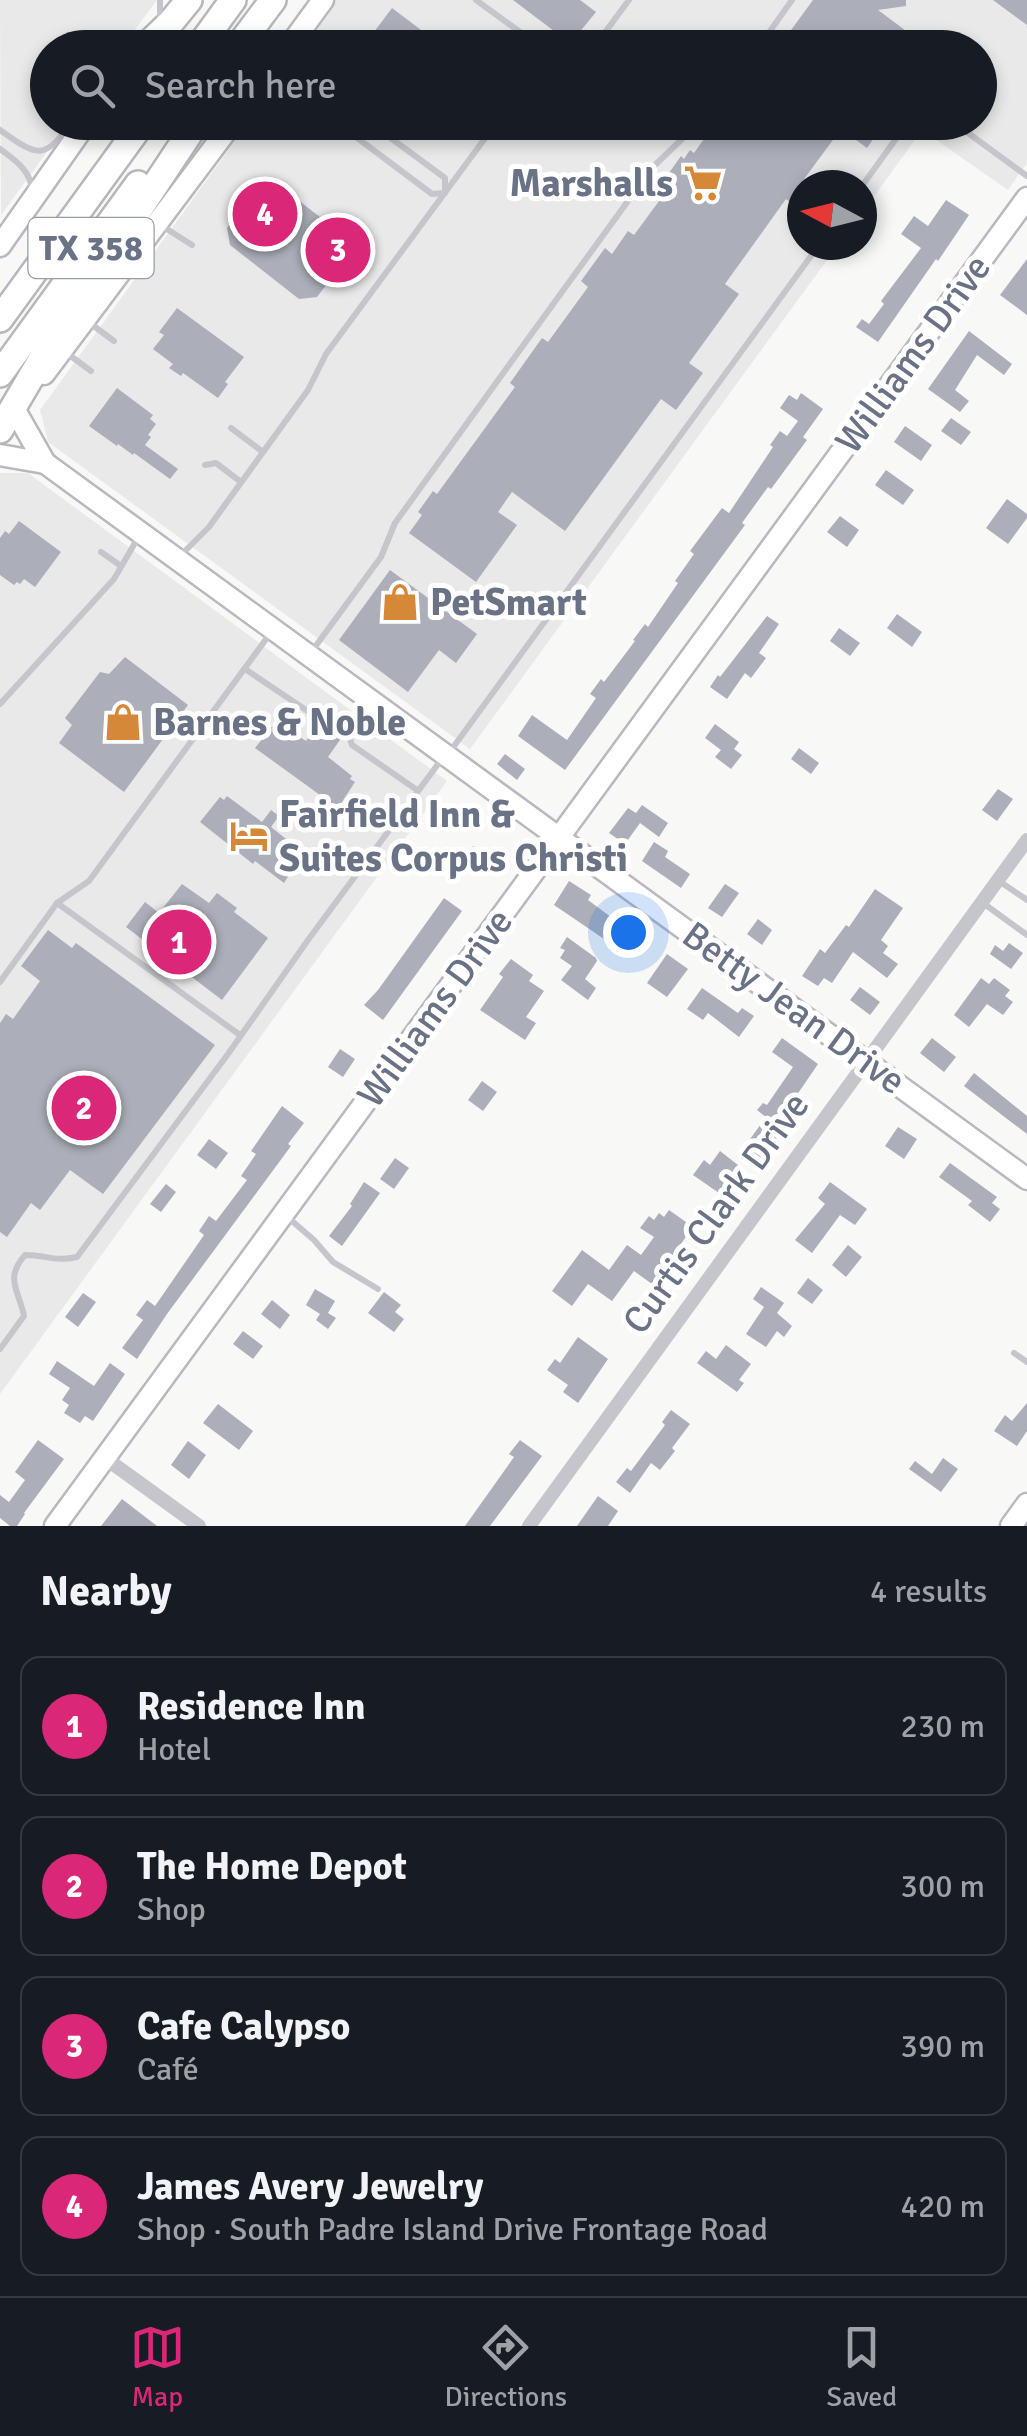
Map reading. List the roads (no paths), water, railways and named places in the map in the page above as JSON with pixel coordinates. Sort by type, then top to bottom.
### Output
[{"type":"highway","points":[[162,30],[189,0]]},
{"type":"highway","points":[[211,30],[233,0]]},
{"type":"highway","points":[[250,30],[273,0]]},
{"type":"highway","name":"TX 358","points":[[0,319],[131,140]]},
{"type":"highway","name":"TX 358","points":[[0,374],[169,140]]},
{"type":"highway","points":[[5,426],[54,338],[185,140]]},
{"type":"street","points":[[160,10],[175,0]]},
{"type":"street","points":[[302,30],[323,0]]},
{"type":"street","points":[[0,246],[74,140]]},
{"type":"street","points":[[45,463],[5,426],[220,140]]},
{"type":"street","name":"Williams Drive","points":[[56,1526],[1024,209]]},
{"type":"street","points":[[0,455],[45,463]]},
{"type":"street","name":"Betty Jean Drive","points":[[45,463],[1027,1179]]},
{"type":"street","name":"Curtis Clark Drive","points":[[530,1526],[1027,840]]},
{"type":"street","points":[[105,1458],[199,1526]]},
{"type":"street","points":[[1011,1526],[1027,1504]]},
{"type":"lane","points":[[476,0],[517,30]]},
{"type":"lane","points":[[607,30],[628,0]]},
{"type":"lane","points":[[771,30],[792,0]]},
{"type":"lane","points":[[0,130],[33,151],[43,151],[58,140]]},
{"type":"lane","points":[[360,140],[432,194],[446,193]]},
{"type":"lane","points":[[394,140],[445,178],[446,193]]},
{"type":"lane","points":[[176,559],[209,527],[308,390],[326,354],[485,140]]},
{"type":"lane","points":[[308,656],[381,557],[395,523],[532,332],[652,168],[681,140]]},
{"type":"lane","points":[[874,170],[895,140]]},
{"type":"lane","points":[[978,140],[1027,176]]},
{"type":"lane","points":[[0,150],[26,170],[33,200]]},
{"type":"lane","points":[[158,223],[192,246]]},
{"type":"lane","points":[[0,1349],[24,1316],[12,1282],[15,1266],[25,1256],[41,1255],[60,1261],[77,1256],[808,260]]},
{"type":"lane","points":[[85,320],[114,341]]},
{"type":"lane","points":[[63,350],[91,371]]},
{"type":"lane","points":[[231,428],[263,452]]},
{"type":"lane","points":[[205,465],[216,464],[242,482]]},
{"type":"lane","points":[[0,704],[114,579],[141,533]]},
{"type":"lane","points":[[102,552],[122,566]]},
{"type":"lane","points":[[0,982],[57,904],[89,881],[273,630]]},
{"type":"lane","points":[[244,669],[312,714],[327,714],[346,727],[352,746]]},
{"type":"lane","points":[[312,714],[316,728]]},
{"type":"lane","points":[[338,744],[352,746],[418,790]]},
{"type":"lane","points":[[998,880],[1027,900]]},
{"type":"lane","points":[[982,902],[1027,935]]},
{"type":"lane","points":[[57,904],[240,1035]]},
{"type":"lane","points":[[284,1214],[333,1262],[378,1289]]},
{"type":"lane","points":[[1014,1353],[1027,1362]]},
{"type":"place","name":"Marshalls","points":[[703,183]]},
{"type":"place","name":"James Avery Jewelry","points":[[265,214]]},
{"type":"place","name":"Cafe Calypso","points":[[338,250]]},
{"type":"place","name":"PetSmart","points":[[400,602]]},
{"type":"place","name":"Barnes & Noble","points":[[123,722]]},
{"type":"place","name":"Fairfield Inn & Suites Corpus Christi","points":[[249,836]]},
{"type":"place","name":"Residence Inn","points":[[179,942]]},
{"type":"place","name":"The Home Depot","points":[[84,1108]]}]
